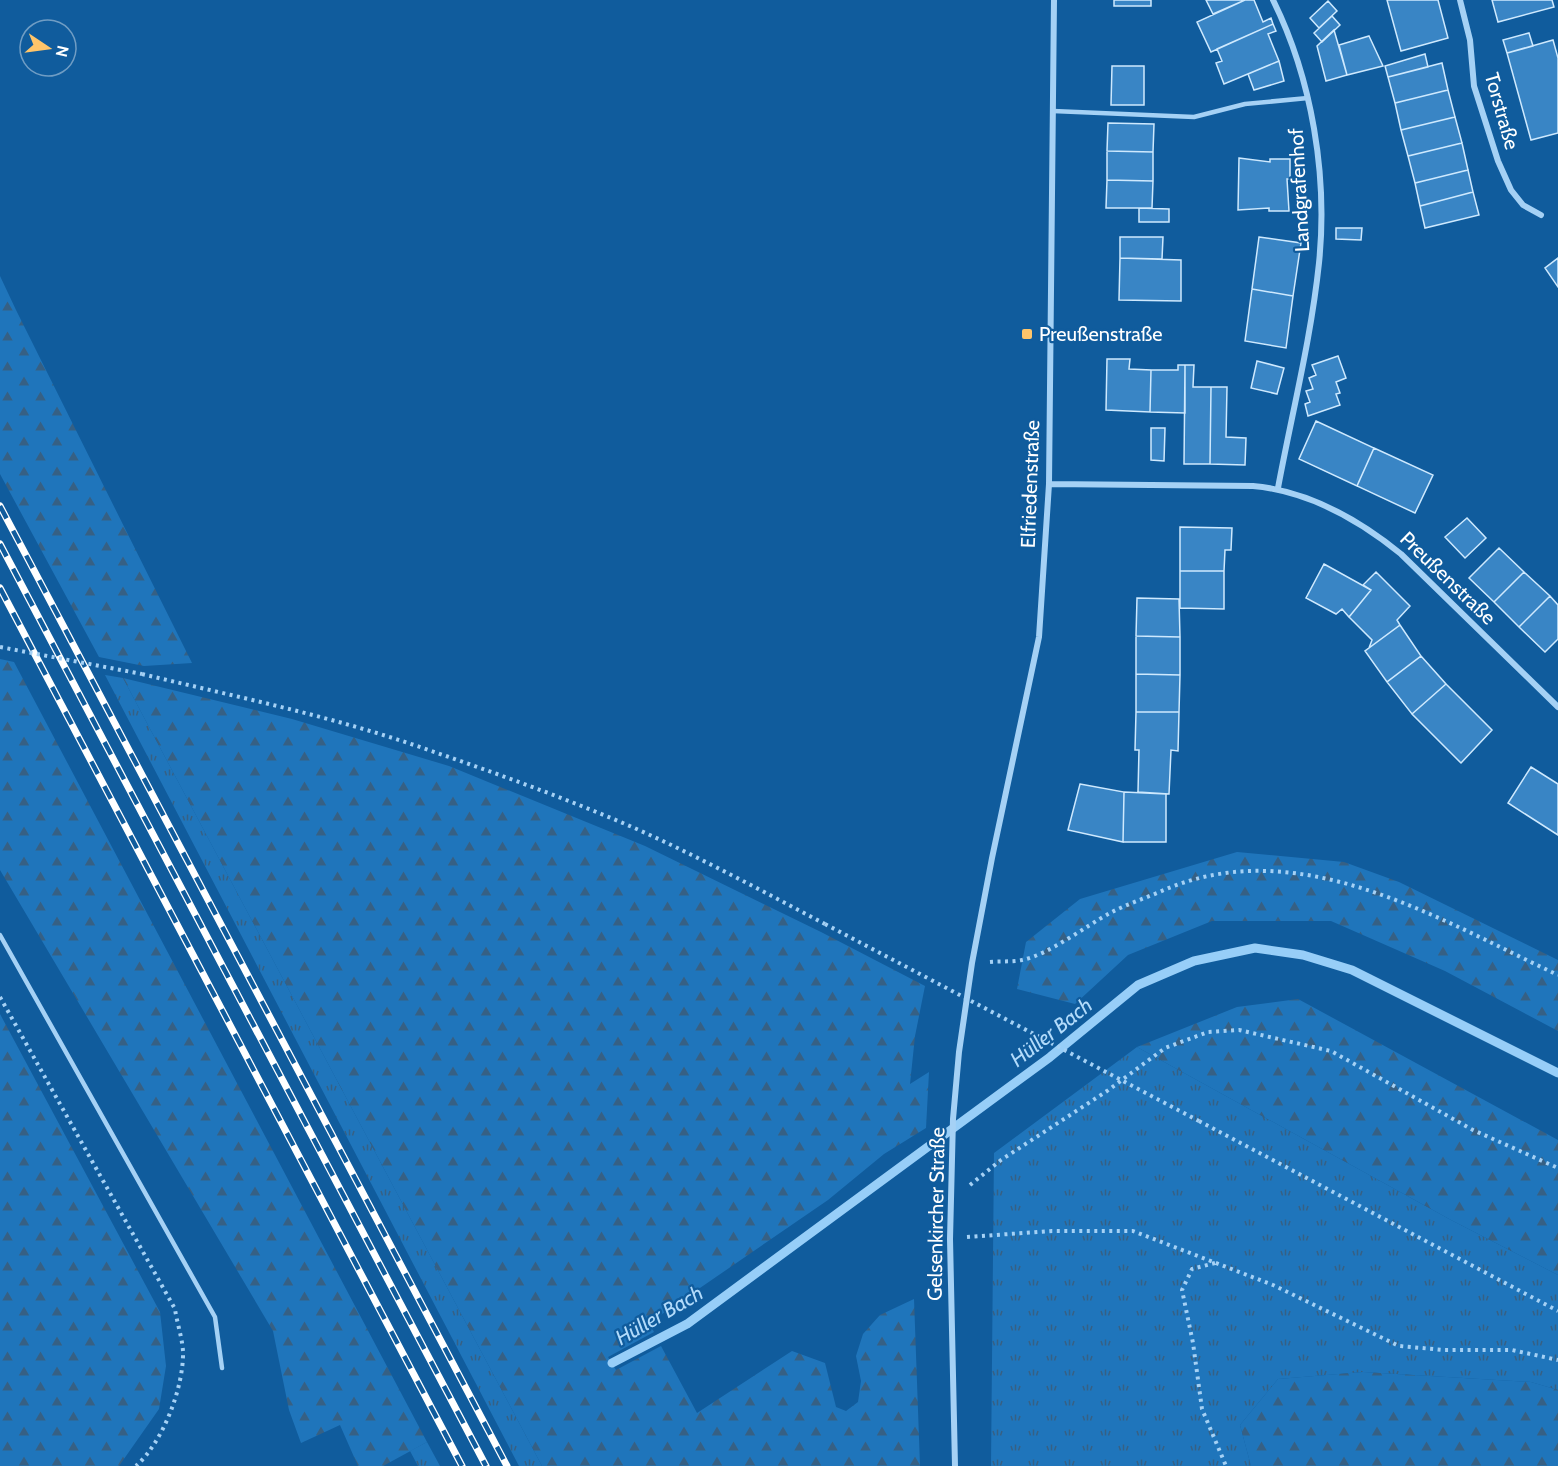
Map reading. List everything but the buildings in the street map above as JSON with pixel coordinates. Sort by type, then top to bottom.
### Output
[{"type":"street","name":"Elfriedenstraße","points":[[972,963],[1039,637],[1049,484],[1054,0]]},
{"type":"street","name":"Landgrafenhof","points":[[1273,0],[1292,46],[1308,98],[1319,190],[1319,262],[1313,307],[1278,488]]},
{"type":"street","name":"Torstraße","points":[[1460,0],[1470,40],[1474,86],[1498,160],[1511,190],[1523,205],[1541,215]]},
{"type":"street","name":"Preußenstraße","points":[[1049,484],[1228,485],[1278,488],[1344,514],[1374,532],[1401,554],[1558,707]]},
{"type":"street","name":"Gelsenkircher Straße","points":[[955,1466],[951,1200],[959,1052],[972,963]]},
{"type":"lane","points":[[1053,111],[1194,117],[1245,104],[1308,98]]},
{"type":"lane","points":[[0,935],[215,1317],[222,1368]]},
{"type":"path","points":[[0,647],[142,674],[286,709],[412,744],[637,829],[825,924],[1558,1311]]},
{"type":"path","points":[[972,963],[1024,960],[1067,939],[1112,912],[1178,884],[1224,874],[1256,871],[1343,881],[1401,901],[1558,975]]},
{"type":"path","points":[[0,998],[174,1309],[183,1352],[177,1389],[165,1427],[149,1454],[136,1466]]},
{"type":"path","points":[[951,1200],[1001,1160],[1107,1091],[1165,1048],[1208,1032],[1219,1031],[1239,1030],[1331,1051],[1473,1130],[1558,1168]]},
{"type":"path","points":[[950,1239],[1052,1231],[1133,1232],[1273,1285],[1399,1346],[1444,1350],[1512,1350],[1558,1360]]},
{"type":"path","points":[[1216,1263],[1192,1269],[1182,1290],[1197,1365],[1202,1409],[1226,1466]]},
{"type":"green space","points":[[0,276],[192,663],[144,666],[99,657],[0,474]]},
{"type":"green space","points":[[0,659],[14,662],[427,1442],[383,1466],[358,1466],[340,1425],[301,1443],[289,1410],[273,1331],[0,870]]},
{"type":"green space","points":[[105,675],[123,678],[542,1466],[519,1466]]},
{"type":"green space","points":[[123,678],[292,719],[449,766],[645,846],[925,986],[915,1036],[910,1084],[929,1072],[926,1128],[884,1154],[828,1200],[649,1323],[654,1332],[608,1357],[616,1370],[661,1346],[697,1413],[792,1351],[825,1363],[836,1407],[846,1411],[858,1402],[861,1381],[856,1356],[863,1334],[880,1315],[914,1299],[920,1466],[542,1466]]},
{"type":"green space","points":[[1237,852],[1344,862],[1399,882],[1558,960],[1558,1031],[1445,971],[1331,921],[1212,921],[1128,955],[1075,1004],[1017,989],[1026,942],[1080,899]]},
{"type":"green space","points":[[1298,999],[1558,1140],[1558,1275],[1451,1220],[1137,1047],[1237,1007]]},
{"type":"green space","points":[[0,1014],[160,1312],[166,1366],[159,1409],[119,1466],[0,1466]]},
{"type":"green space","points":[[1137,1047],[1451,1220],[1558,1275],[1558,1390],[1531,1382],[1363,1372],[1278,1379],[1240,1425],[1251,1466],[991,1466],[994,1153]]},
{"type":"green space","points":[[1363,1372],[1531,1382],[1558,1390],[1558,1466],[1251,1466],[1240,1425],[1278,1379]]},
{"type":"green space","points":[[427,1442],[440,1466],[418,1466],[410,1451]]},
{"type":"waterway","name":"Hüller Bach","points":[[612,1363],[687,1324],[1050,1057],[1138,985],[1194,961],[1255,948],[1303,955],[1352,970],[1558,1073]]},
{"type":"railway","points":[[0,506],[507,1466]]},
{"type":"railway","points":[[0,544],[486,1466]]},
{"type":"railway","points":[[0,588],[462,1466]]},
{"type":"place","name":"Preußenstraße","points":[[1027,334]]}]
